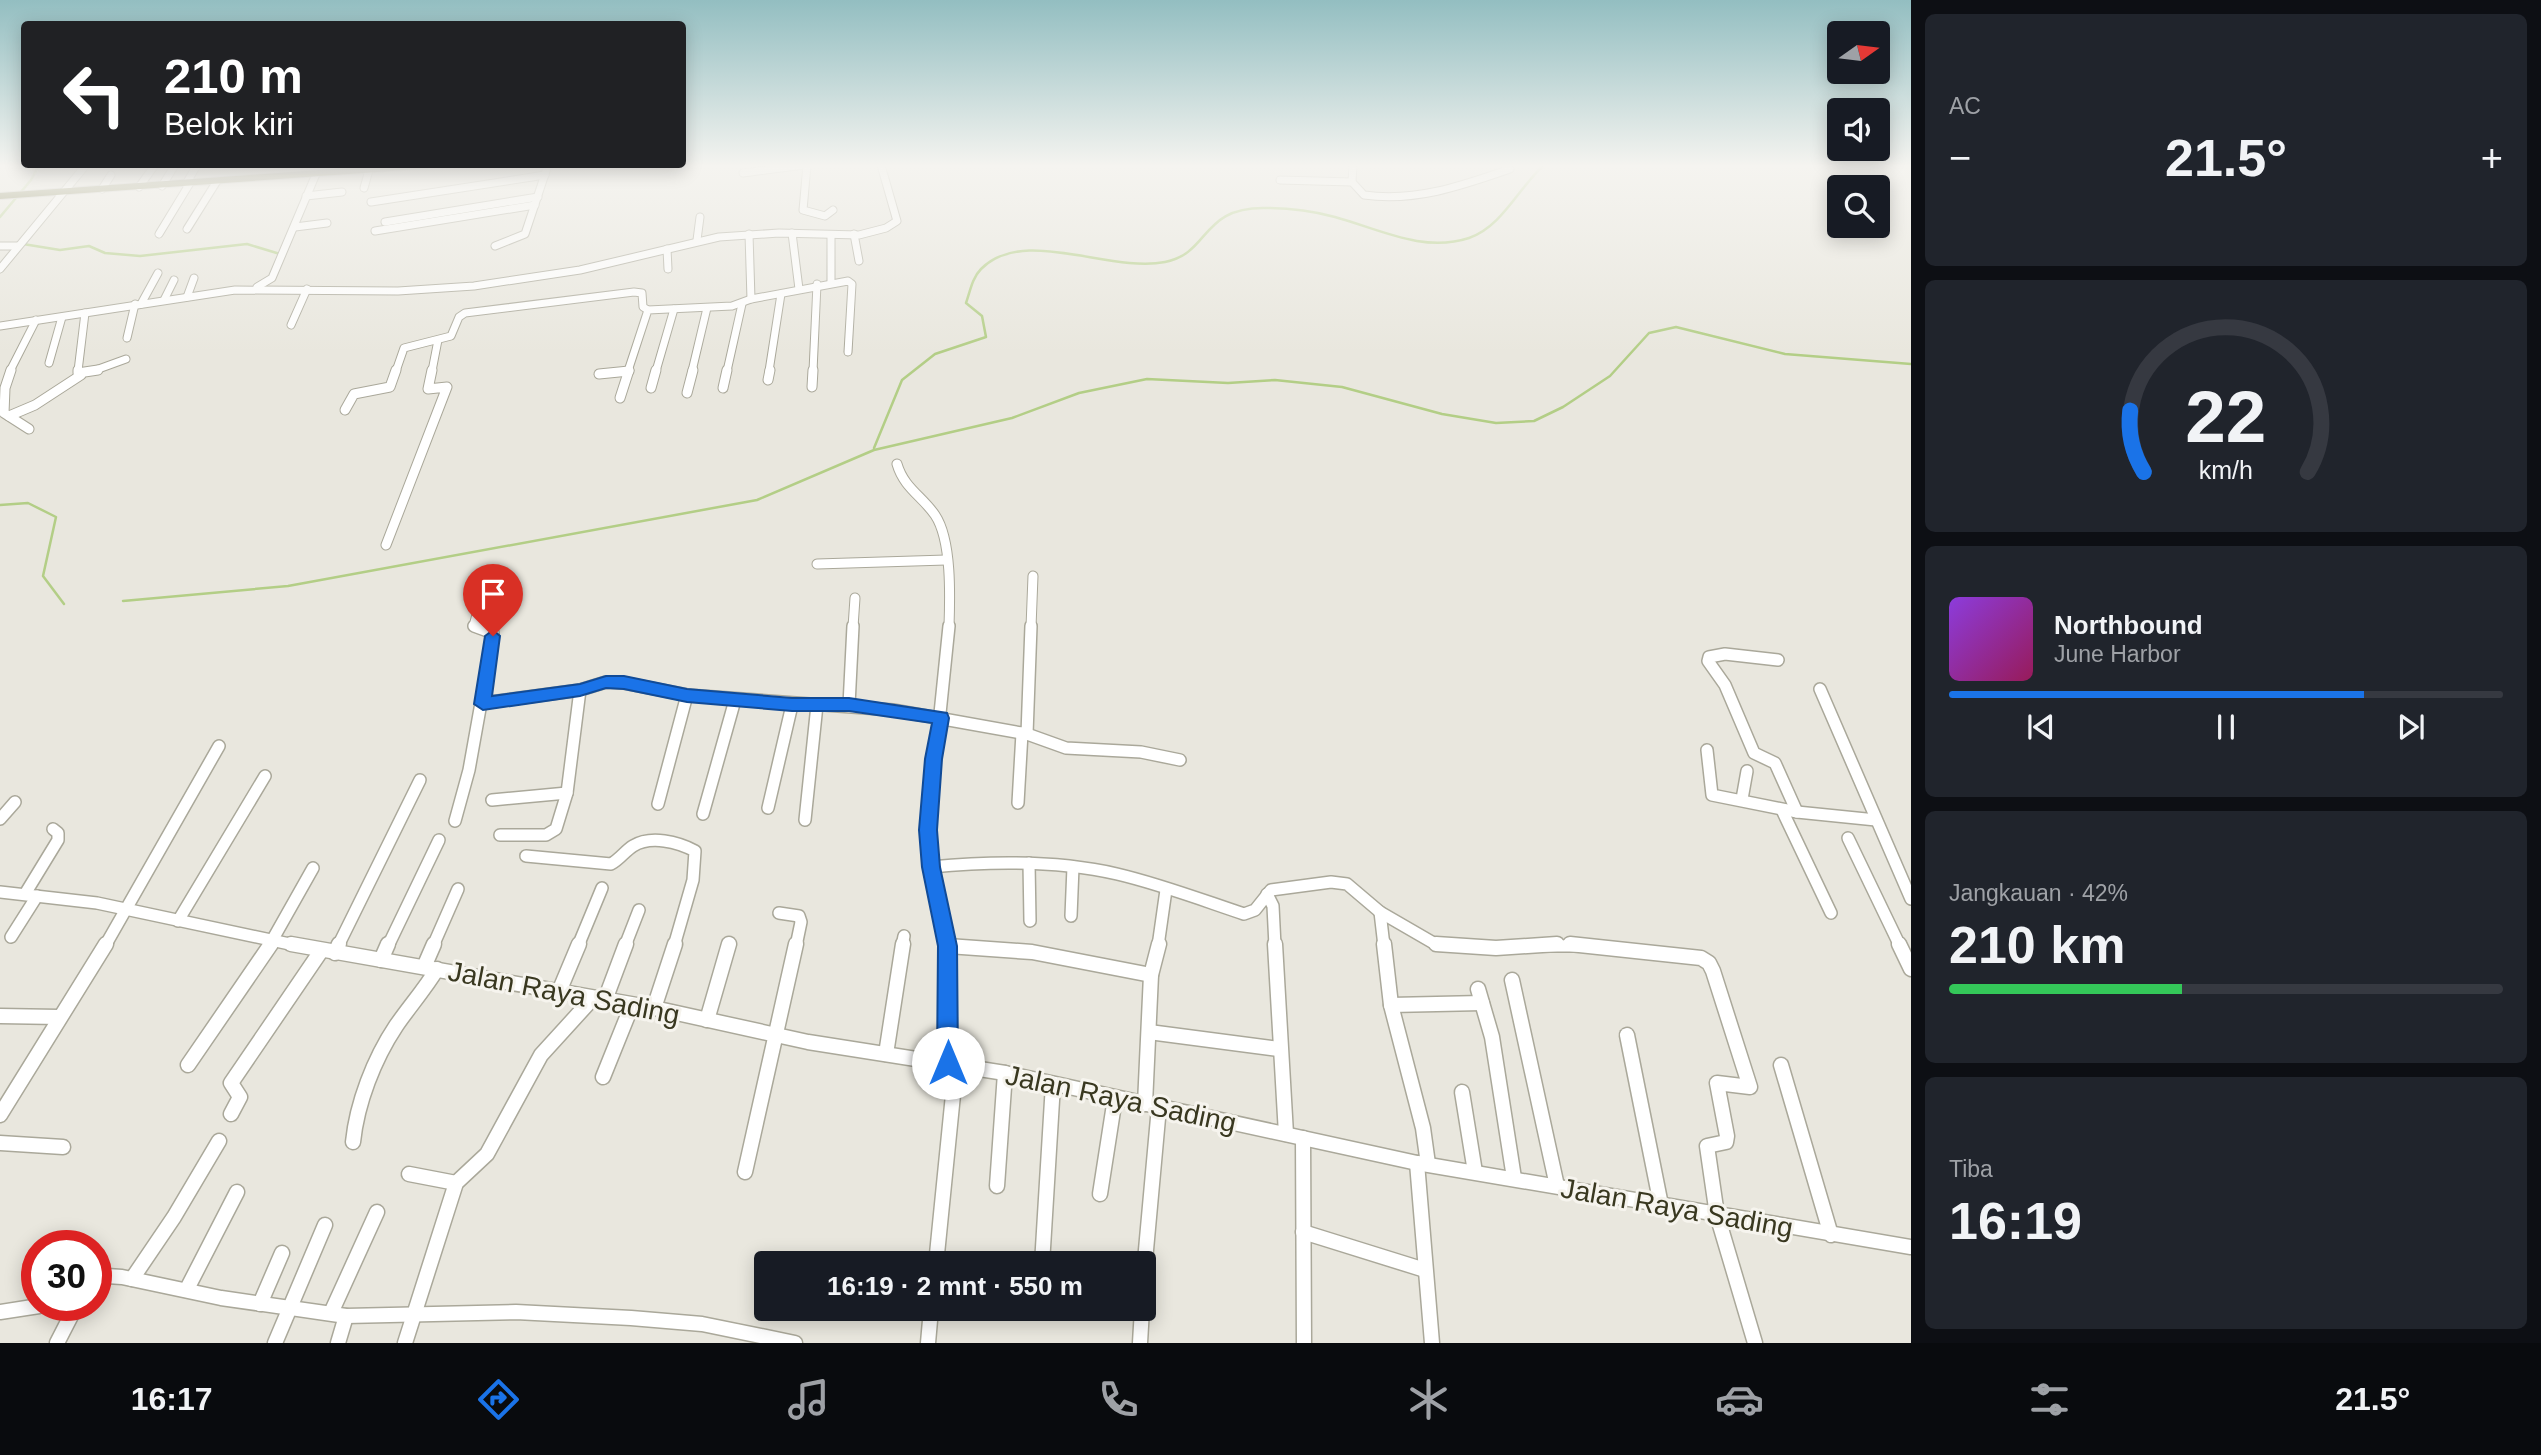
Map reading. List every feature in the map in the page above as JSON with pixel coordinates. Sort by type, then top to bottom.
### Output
[{"type":"street","points":[[0,269],[33,228]]},
{"type":"street","points":[[159,234],[163,228]]},
{"type":"street","points":[[254,289],[272,278],[295,228]]},
{"type":"street","points":[[375,231],[393,228]]},
{"type":"street","points":[[495,246],[509,243],[525,234],[527,228]]},
{"type":"street","points":[[697,240],[699,228]]},
{"type":"street","points":[[0,326],[254,289],[380,293],[452,288],[575,270],[718,237],[792,233],[831,236],[887,228]]},
{"type":"street","points":[[792,233],[799,289]]},
{"type":"street","points":[[749,234],[751,299]]},
{"type":"street","points":[[855,234],[859,261]]},
{"type":"street","points":[[831,236],[831,282]]},
{"type":"street","points":[[718,237],[721,249]]},
{"type":"street","points":[[0,246],[19,244]]},
{"type":"street","points":[[667,249],[668,269]]},
{"type":"street","points":[[127,338],[138,304],[158,273]]},
{"type":"street","points":[[187,297],[194,278]]},
{"type":"street","points":[[164,300],[174,280]]},
{"type":"street","points":[[645,308],[706,308],[743,304],[751,299],[831,282],[848,281],[852,284],[848,352]]},
{"type":"street","points":[[812,387],[817,285]]},
{"type":"street","points":[[291,325],[307,289]]},
{"type":"street","points":[[345,410],[354,394],[390,387],[404,348],[455,333],[459,317],[465,313],[642,293],[645,308],[620,398]]},
{"type":"street","points":[[768,380],[781,294]]},
{"type":"street","points":[[723,388],[743,304]]},
{"type":"street","points":[[687,393],[706,308]]},
{"type":"street","points":[[651,388],[674,309]]},
{"type":"street","points":[[81,375],[78,373],[85,313]]},
{"type":"street","points":[[49,363],[62,317]]},
{"type":"street","points":[[29,429],[4,413],[3,402],[6,382],[36,320]]},
{"type":"street","points":[[386,545],[447,387],[428,389],[438,340]]},
{"type":"street","points":[[9,416],[35,405],[81,375],[126,359]]},
{"type":"street","points":[[599,374],[629,371]]},
{"type":"street","points":[[897,464],[900,479],[908,491],[938,519],[946,560],[949,636],[941,718],[933,759],[930,860],[948,946],[952,1064],[937,1251]]},
{"type":"street","points":[[817,564],[946,560]]},
{"type":"street","points":[[1018,803],[1025,734],[1033,576]]},
{"type":"street","points":[[455,821],[483,704],[492,633],[475,629],[474,626],[487,577]]},
{"type":"street","points":[[849,705],[855,598]]},
{"type":"street","points":[[1778,660],[1725,654],[1709,657],[1708,661],[1725,685],[1751,748],[1759,757],[1775,763],[1797,812]]},
{"type":"street","points":[[483,704],[580,690],[606,682],[624,682],[687,695],[792,705],[849,705],[941,718],[1025,734],[1066,748],[1141,752],[1180,760]]},
{"type":"street","points":[[1820,689],[1911,900]]},
{"type":"street","points":[[500,835],[554,833],[567,793],[580,690]]},
{"type":"street","points":[[657,804],[687,695]]},
{"type":"street","points":[[704,814],[736,700]]},
{"type":"street","points":[[768,808],[792,705]]},
{"type":"street","points":[[805,820],[817,705]]},
{"type":"street","points":[[0,1115],[58,1017],[128,909],[219,746]]},
{"type":"street","points":[[1707,750],[1712,795],[1742,799],[1782,810],[1876,820]]},
{"type":"street","points":[[1742,799],[1747,771]]},
{"type":"street","points":[[178,920],[265,776]]},
{"type":"street","points":[[231,1114],[240,1097],[231,1083],[328,952],[420,780]]},
{"type":"street","points":[[492,800],[567,793]]},
{"type":"street","points":[[0,819],[15,802]]},
{"type":"street","points":[[1782,810],[1831,913]]},
{"type":"street","points":[[11,937],[58,840],[58,833],[53,830]]},
{"type":"street","points":[[1848,838],[1911,969]]},
{"type":"street","points":[[381,960],[439,840]]},
{"type":"street","points":[[526,856],[611,864],[619,861],[638,843],[654,841],[695,851],[697,856],[691,886],[654,1008]]},
{"type":"street","points":[[930,860],[1029,863],[1099,870],[1244,914],[1255,910],[1267,894],[1284,887],[1331,882],[1347,884],[1380,912],[1437,945],[1496,948],[1565,944],[1701,958],[1709,963],[1750,1087],[1717,1083],[1727,1136],[1726,1142],[1710,1145],[1707,1150],[1717,1216],[1755,1343]]},
{"type":"street","points":[[1029,863],[1030,921]]},
{"type":"street","points":[[1071,916],[1073,867]]},
{"type":"street","points":[[188,1065],[273,941],[313,868]]},
{"type":"street","points":[[558,993],[602,888]]},
{"type":"street","points":[[354,1142],[355,1121],[360,1104],[396,1027],[423,994],[458,889]]},
{"type":"street","points":[[1145,1251],[1152,1105],[1149,1032],[1151,975],[1156,963],[1166,890]]},
{"type":"street","name":"Jalan Raya Sading","points":[[0,892],[128,909],[328,952],[431,968],[558,993],[654,1008],[776,1034],[1004,1073],[1422,1163],[1717,1216],[1911,1247]]},
{"type":"street","points":[[1267,894],[1273,906],[1279,1049],[1286,1134]]},
{"type":"street","points":[[405,1343],[456,1183],[487,1154],[541,1055],[599,1000],[639,910]]},
{"type":"street","points":[[1380,912],[1391,1005],[1423,1128],[1425,1270],[1432,1343]]},
{"type":"street","points":[[745,1172],[801,922],[799,916],[779,913]]},
{"type":"street","points":[[886,1054],[904,936]]},
{"type":"street","points":[[707,1020],[729,944]]},
{"type":"street","points":[[948,946],[1032,952],[1151,975]]},
{"type":"street","points":[[1512,980],[1546,1125],[1557,1186]]},
{"type":"street","points":[[1391,1005],[1480,996],[1492,1037],[1514,1178]]},
{"type":"street","points":[[603,1077],[632,1005]]},
{"type":"street","points":[[0,1016],[58,1017]]},
{"type":"street","points":[[1149,1032],[1279,1049]]},
{"type":"street","points":[[1627,1035],[1661,1205]]},
{"type":"street","points":[[1781,1065],[1831,1235]]},
{"type":"street","points":[[997,1186],[1004,1073]]},
{"type":"street","points":[[1043,1251],[1053,1084]]},
{"type":"street","points":[[1462,1091],[1475,1172]]},
{"type":"street","points":[[1100,1194],[1115,1098]]},
{"type":"street","points":[[1303,1139],[1304,1343]]},
{"type":"street","points":[[132,1279],[160,1239],[219,1141]]},
{"type":"street","points":[[0,1143],[63,1147]]},
{"type":"street","points":[[409,1174],[456,1183]]},
{"type":"street","points":[[187,1289],[237,1192]]},
{"type":"street","points":[[338,1343],[339,1315],[377,1212]]},
{"type":"street","points":[[275,1343],[287,1309],[325,1225]]},
{"type":"street","points":[[1303,1232],[1425,1270]]},
{"type":"street","points":[[260,1304],[282,1253]]},
{"type":"street","points":[[112,1277],[287,1309],[339,1315],[412,1317],[516,1312],[631,1318],[702,1324],[758,1340],[795,1343]]},
{"type":"street","points":[[0,1312],[21,1309]]},
{"type":"street","points":[[57,1343],[68,1321]]},
{"type":"street","points":[[928,1343],[930,1321]]},
{"type":"street","points":[[1140,1343],[1141,1321]]},
{"type":"waterway","points":[[874,448],[902,380],[935,354],[986,337],[982,316],[966,303],[978,273],[999,257],[1020,251],[1043,251],[1119,262],[1165,262],[1180,257],[1191,249],[1212,228]]},
{"type":"waterway","points":[[1369,228],[1401,238],[1435,243],[1469,238],[1488,228]]},
{"type":"waterway","points":[[23,244],[60,250],[89,246],[105,253],[140,256],[247,244],[280,254]]},
{"type":"waterway","points":[[123,601],[288,586],[757,500],[874,450],[1012,418],[1079,393],[1147,379],[1228,383],[1275,380],[1342,387],[1442,414],[1496,423],[1534,421],[1563,407],[1610,376],[1649,333],[1676,327],[1785,354],[1911,364]]},
{"type":"waterway","points":[[0,505],[28,503],[56,517],[43,576],[64,604]]},
{"type":"route","points":[[493,636],[483,704],[580,690],[606,682],[624,682],[687,695],[792,705],[849,705],[941,718],[933,759],[928,830],[931,867],[948,946],[948,1063]]}]
